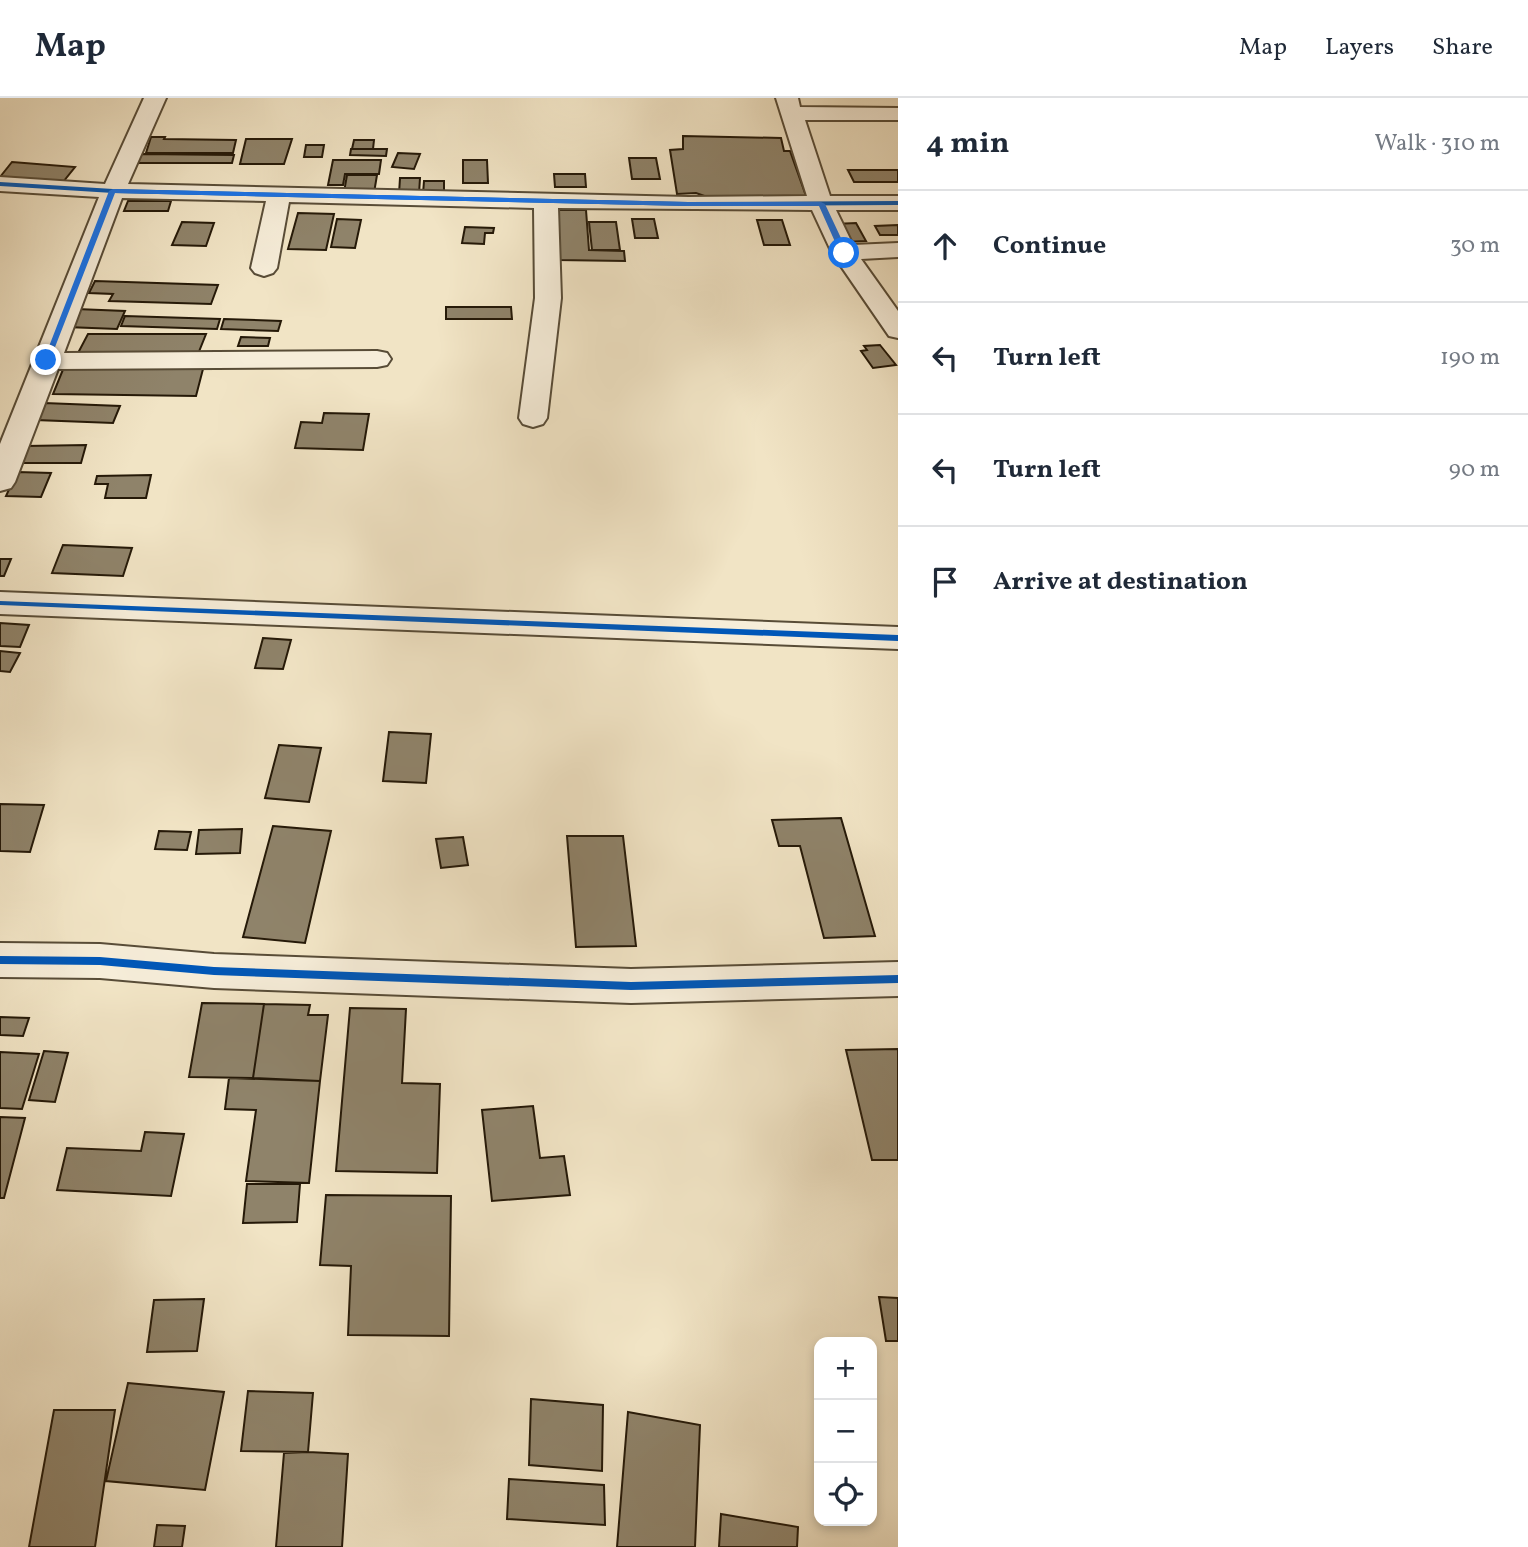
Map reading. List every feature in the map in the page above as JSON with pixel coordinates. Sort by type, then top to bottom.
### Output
[{"type":"street","points":[[0,482],[113,191],[155,98]]},
{"type":"street","points":[[898,114],[789,105],[821,204],[844,253],[898,330]]},
{"type":"street","points":[[0,184],[113,191],[546,201],[898,203]]},
{"type":"street","points":[[264,268],[279,195]]},
{"type":"street","points":[[533,418],[548,299],[546,201]]},
{"type":"street","points":[[844,253],[898,250]]},
{"type":"street","points":[[46,360],[377,359]]},
{"type":"street","points":[[0,603],[898,638]]},
{"type":"street","points":[[0,960],[100,961],[214,971],[631,986],[898,979]]},
{"type":"building","points":[[683,136],[781,138],[784,151],[790,151],[806,196],[716,200],[696,193],[677,194],[670,150],[683,149]]},
{"type":"building","points":[[151,137],[236,140],[233,153],[146,153]]},
{"type":"building","points":[[246,139],[292,139],[284,164],[240,164]]},
{"type":"building","points":[[354,140],[374,140],[373,149],[352,149]]},
{"type":"building","points":[[306,145],[324,145],[322,157],[304,157]]},
{"type":"building","points":[[351,149],[387,149],[386,156],[350,155]]},
{"type":"building","points":[[398,153],[420,154],[414,169],[392,167]]},
{"type":"building","points":[[141,154],[234,155],[232,163],[138,163]]},
{"type":"building","points":[[629,158],[656,158],[660,179],[632,179]]},
{"type":"building","points":[[333,160],[381,160],[379,174],[345,174],[343,185],[328,185]]},
{"type":"building","points":[[463,160],[487,160],[488,183],[463,183]]},
{"type":"building","points":[[12,162],[75,167],[59,187],[0,183],[0,177]]},
{"type":"building","points":[[848,170],[898,170],[898,182],[854,182]]},
{"type":"building","points":[[554,174],[585,174],[586,187],[555,187]]},
{"type":"building","points":[[347,175],[377,175],[374,193],[344,192]]},
{"type":"building","points":[[400,178],[420,178],[419,194],[399,194]]},
{"type":"building","points":[[424,181],[444,181],[444,194],[423,194]]},
{"type":"building","points":[[128,201],[171,201],[168,211],[124,211]]},
{"type":"building","points":[[555,210],[586,210],[589,250],[624,251],[625,261],[557,260]]},
{"type":"building","points":[[298,213],[334,214],[326,250],[288,249]]},
{"type":"building","points":[[337,219],[361,220],[355,248],[331,247]]},
{"type":"building","points":[[632,219],[654,219],[658,238],[635,238]]},
{"type":"building","points":[[757,220],[782,220],[790,245],[764,245]]},
{"type":"building","points":[[182,222],[214,223],[206,246],[172,245]]},
{"type":"building","points":[[589,222],[616,222],[620,250],[592,250]]},
{"type":"building","points":[[856,223],[866,241],[844,242],[835,224]]},
{"type":"building","points":[[898,225],[898,235],[880,235],[875,226]]},
{"type":"building","points":[[465,227],[494,228],[493,233],[485,233],[484,244],[462,243]]},
{"type":"building","points":[[95,281],[218,285],[211,304],[109,301],[113,294],[89,293]]},
{"type":"building","points":[[446,307],[511,307],[512,319],[446,319]]},
{"type":"building","points":[[76,309],[125,311],[117,329],[67,327]]},
{"type":"building","points":[[125,316],[220,319],[217,329],[121,326]]},
{"type":"building","points":[[224,319],[281,321],[278,331],[221,329]]},
{"type":"building","points":[[88,334],[206,334],[198,354],[78,353]]},
{"type":"building","points":[[241,337],[270,338],[268,346],[238,346]]},
{"type":"building","points":[[880,345],[896,365],[873,368],[861,351],[867,350],[864,346]]},
{"type":"building","points":[[64,367],[203,369],[196,396],[53,394]]},
{"type":"building","points":[[44,403],[120,406],[113,423],[36,420]]},
{"type":"building","points":[[324,413],[369,414],[363,450],[295,448],[301,422],[322,423]]},
{"type":"building","points":[[86,445],[81,463],[20,463],[26,446]]},
{"type":"building","points":[[17,472],[51,473],[41,497],[6,496]]},
{"type":"building","points":[[151,475],[146,498],[105,498],[108,484],[95,484],[97,476]]},
{"type":"building","points":[[63,545],[132,548],[123,576],[52,573]]},
{"type":"building","points":[[0,559],[11,559],[4,576],[0,576]]},
{"type":"building","points":[[0,623],[29,625],[20,647],[0,646]]},
{"type":"building","points":[[263,638],[291,640],[283,669],[255,668]]},
{"type":"building","points":[[0,651],[20,653],[10,672],[0,671]]},
{"type":"building","points":[[389,732],[431,734],[426,783],[383,781]]},
{"type":"building","points":[[279,745],[321,748],[309,802],[265,798]]},
{"type":"building","points":[[0,804],[44,805],[30,852],[0,851]]},
{"type":"building","points":[[841,818],[875,936],[824,938],[800,846],[779,846],[772,820]]},
{"type":"building","points":[[273,826],[331,831],[305,943],[243,937]]},
{"type":"building","points":[[242,829],[240,853],[196,854],[199,830]]},
{"type":"building","points":[[159,831],[191,832],[187,850],[155,849]]},
{"type":"building","points":[[567,836],[623,836],[636,946],[576,947]]},
{"type":"building","points":[[463,837],[468,865],[441,868],[436,839]]},
{"type":"building","points":[[202,1003],[264,1004],[253,1078],[189,1077]]},
{"type":"building","points":[[264,1004],[310,1005],[308,1015],[328,1015],[320,1081],[253,1078]]},
{"type":"building","points":[[350,1008],[406,1009],[402,1083],[440,1084],[437,1173],[336,1171]]},
{"type":"building","points":[[0,1017],[29,1018],[23,1036],[0,1035]]},
{"type":"building","points":[[898,1049],[898,1160],[872,1160],[846,1050]]},
{"type":"building","points":[[44,1051],[68,1053],[55,1102],[29,1100]]},
{"type":"building","points":[[0,1052],[39,1054],[22,1109],[0,1108]]},
{"type":"building","points":[[229,1078],[320,1081],[309,1183],[246,1181],[256,1110],[225,1109]]},
{"type":"building","points":[[533,1106],[540,1158],[564,1156],[570,1195],[492,1201],[482,1110]]},
{"type":"building","points":[[0,1117],[25,1118],[4,1198],[0,1198]]},
{"type":"building","points":[[145,1132],[184,1134],[171,1196],[57,1190],[67,1148],[141,1151]]},
{"type":"building","points":[[247,1184],[300,1184],[297,1222],[243,1223]]},
{"type":"building","points":[[326,1195],[451,1196],[449,1336],[348,1335],[351,1266],[320,1265]]},
{"type":"building","points":[[879,1297],[898,1298],[898,1341],[886,1341]]},
{"type":"building","points":[[204,1299],[197,1351],[147,1352],[154,1300]]},
{"type":"building","points":[[128,1383],[224,1392],[205,1490],[106,1481]]},
{"type":"building","points":[[248,1391],[313,1393],[308,1452],[241,1451]]},
{"type":"building","points":[[531,1399],[603,1405],[602,1471],[529,1465]]},
{"type":"building","points":[[54,1410],[115,1410],[95,1547],[29,1547]]},
{"type":"building","points":[[628,1412],[700,1425],[695,1547],[617,1547]]},
{"type":"building","points":[[284,1453],[348,1454],[342,1547],[276,1547]]},
{"type":"building","points":[[509,1479],[604,1485],[605,1525],[507,1519]]},
{"type":"building","points":[[721,1514],[798,1527],[797,1547],[719,1547]]},
{"type":"building","points":[[157,1525],[185,1526],[182,1547],[154,1547]]},
{"type":"cycle path","points":[[0,184],[113,191],[688,204],[898,203]]},
{"type":"cycle path","points":[[0,603],[898,638]]},
{"type":"cycle path","points":[[0,960],[100,961],[214,971],[631,986],[898,979]]},
{"type":"route","points":[[46,360],[113,191],[688,204],[821,204],[844,253]]}]
